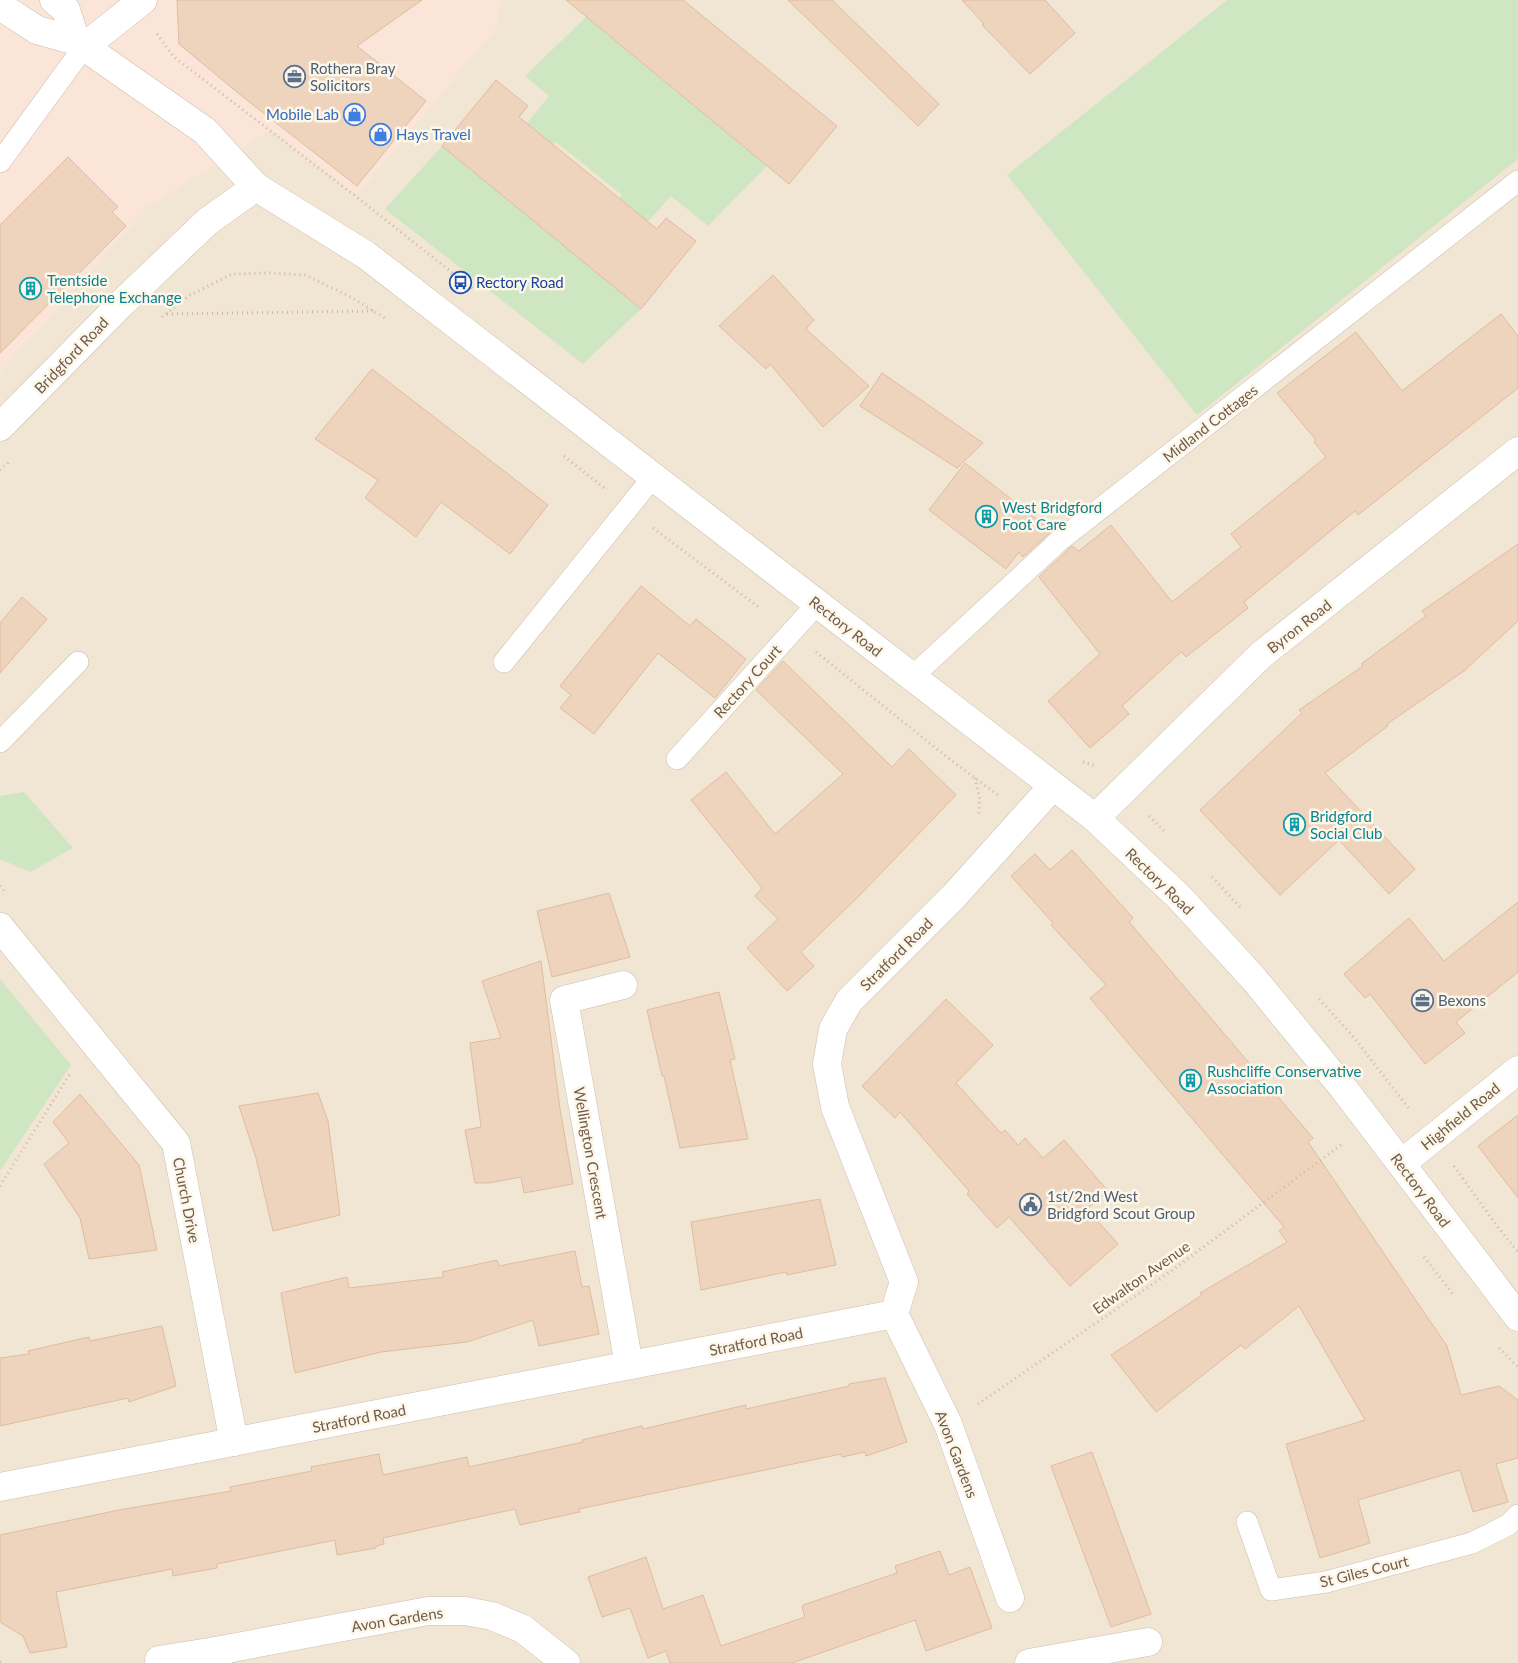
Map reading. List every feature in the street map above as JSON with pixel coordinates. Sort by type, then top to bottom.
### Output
[{"type":"street","points":[[54,0],[66,10],[80,44],[142,0]]},
{"type":"street","name":"Rectory Road","points":[[0,6],[37,30],[80,44],[205,132],[256,187],[366,255],[1095,818],[1179,897],[1254,979],[1402,1163],[1518,1317]]},
{"type":"street","name":"Bridgford Road","points":[[0,427],[123,302],[208,221],[256,187]]},
{"type":"street","name":"Byron Road","points":[[1095,818],[1261,655],[1518,451]]},
{"type":"street","name":"Stratford Road","points":[[0,1488],[894,1314],[904,1282],[835,1107],[826,1064],[833,1029],[849,1000],[955,895],[1053,786]]},
{"type":"street","name":"Church Drive","points":[[0,928],[176,1143],[234,1442]]},
{"type":"street","name":"Wellington Crescent","points":[[623,985],[564,1000],[629,1365]]},
{"type":"street","name":"Highfield Road","points":[[1402,1163],[1518,1070]]},
{"type":"street","name":"Avon Gardens","points":[[894,1314],[948,1424],[1010,1598]]},
{"type":"street","name":"Avon Gardens","points":[[160,1660],[217,1657],[428,1611],[465,1611],[492,1616],[522,1629],[566,1663]]},
{"type":"street","points":[[1029,1663],[1148,1642]]},
{"type":"lane","points":[[0,162],[80,44]]},
{"type":"lane","name":"Midland Cottages","points":[[912,677],[1060,541],[1518,181]]},
{"type":"lane","points":[[504,662],[653,477]]},
{"type":"lane","name":"Rectory Court","points":[[677,759],[817,604]]},
{"type":"lane","points":[[0,742],[78,662]]},
{"type":"lane","name":"St Giles Court","points":[[1248,1522],[1271,1590],[1326,1582],[1472,1543],[1508,1526],[1518,1515]]},
{"type":"path","points":[[161,319],[190,295],[232,274],[270,273],[305,274],[348,295],[390,320]]},
{"type":"path","points":[[166,314],[374,311]]},
{"type":"path","points":[[559,452],[630,507],[651,526],[792,631],[857,686],[1026,816]]},
{"type":"path","points":[[0,470],[14,457]]},
{"type":"path","points":[[975,777],[980,800],[979,814],[976,820]]},
{"type":"path","points":[[0,886],[6,894]]},
{"type":"path","points":[[0,1186],[92,1040]]},
{"type":"path","name":"Edwalton Avenue","points":[[948,1424],[1163,1277],[1343,1144],[1339,1139]]},
{"type":"path","points":[[1421,1252],[1455,1297]]},
{"type":"path","points":[[1497,1345],[1518,1367]]},
{"type":"shaded area","points":[[0,0],[1518,0],[1518,1663],[0,1663]]},
{"type":"shaded area","points":[[0,0],[500,0],[497,27],[357,195],[271,130],[149,206],[0,373]]},
{"type":"green space","points":[[1227,0],[1518,0],[1518,159],[1197,415],[1007,175]]},
{"type":"green space","points":[[586,17],[767,166],[708,226],[671,196],[635,236],[608,212],[622,195],[556,142],[541,160],[514,139],[549,96],[525,76]]},
{"type":"green space","points":[[442,146],[641,309],[583,364],[385,209]]},
{"type":"green space","points":[[24,792],[73,848],[30,872],[0,859],[0,796]]},
{"type":"green space","points":[[0,979],[71,1065],[0,1171]]},
{"type":"building","points":[[177,0],[422,0],[357,46],[426,101],[357,186],[243,97],[179,44]]},
{"type":"building","points":[[566,0],[683,0],[837,126],[789,184]]},
{"type":"building","points":[[788,0],[832,0],[939,104],[918,126]]},
{"type":"building","points":[[962,0],[1045,0],[1075,33],[1030,74],[982,25],[984,24]]},
{"type":"building","points":[[496,80],[528,106],[519,117],[657,229],[666,218],[696,241],[641,309],[442,146]]},
{"type":"building","name":"Trentside Telephone Exchange","points":[[68,157],[118,207],[112,212],[126,226],[0,353],[0,225]]},
{"type":"building","points":[[773,275],[814,320],[806,329],[869,386],[823,427],[770,364],[766,369],[719,326]]},
{"type":"building","points":[[1501,314],[1518,336],[1518,388],[1358,515],[1355,511],[1244,602],[1248,608],[1186,657],[1181,652],[1122,706],[1129,714],[1090,748],[1048,701],[1100,654],[1039,577],[1072,546],[1079,551],[1111,525],[1172,602],[1241,547],[1231,534],[1326,457],[1314,442],[1316,440],[1277,393],[1356,332],[1402,391]]},
{"type":"building","points":[[372,369],[548,505],[510,554],[441,502],[416,537],[365,498],[378,480],[315,439]]},
{"type":"building","points":[[882,373],[983,443],[957,468],[860,406]]},
{"type":"building","name":"West Bridgford Foot Care","points":[[965,463],[1052,531],[1023,557],[1019,552],[1006,569],[929,510]]},
{"type":"building","points":[[1518,544],[1518,621],[1464,671],[1387,724],[1388,726],[1325,773],[1415,869],[1389,894],[1339,840],[1280,895],[1200,810],[1302,713],[1299,710],[1363,666],[1361,664],[1426,616],[1422,611]]},
{"type":"building","points":[[641,586],[690,626],[696,619],[746,659],[715,698],[658,653],[594,734],[560,708],[571,695],[560,686]]},
{"type":"building","points":[[22,597],[47,619],[0,673],[0,623]]},
{"type":"building","points":[[783,661],[892,767],[909,749],[956,795],[860,895],[801,952],[814,966],[787,991],[747,948],[778,919],[755,896],[762,888],[691,800],[726,772],[775,834],[843,774],[756,690]]},
{"type":"building","points":[[1072,850],[1133,918],[1129,922],[1313,1138],[1308,1142],[1447,1346],[1461,1395],[1499,1386],[1518,1400],[1518,1458],[1496,1464],[1508,1502],[1473,1512],[1460,1470],[1358,1500],[1370,1543],[1320,1558],[1286,1444],[1365,1420],[1299,1306],[1245,1349],[1241,1345],[1156,1412],[1111,1355],[1202,1295],[1200,1293],[1287,1242],[1279,1231],[1284,1227],[1090,998],[1106,985],[1051,925],[1053,923],[1011,876],[1035,854],[1050,870]]},
{"type":"building","points":[[609,893],[630,957],[552,977],[537,911]]},
{"type":"building","points":[[1518,902],[1518,972],[1456,1022],[1465,1033],[1425,1064],[1370,994],[1365,998],[1344,974],[1409,918],[1444,961]]},
{"type":"building","points":[[541,961],[560,1109],[573,1184],[524,1193],[521,1177],[489,1183],[475,1183],[465,1130],[481,1127],[470,1043],[501,1038],[482,981]]},
{"type":"building","points":[[719,992],[735,1059],[730,1060],[748,1139],[680,1148],[647,1010]]},
{"type":"building","points":[[946,999],[993,1045],[956,1083],[1001,1133],[1005,1130],[1018,1145],[1025,1138],[1043,1158],[1064,1140],[1108,1191],[1087,1209],[1118,1244],[1070,1286],[1009,1217],[997,1228],[967,1194],[969,1191],[900,1112],[895,1118],[862,1086]]},
{"type":"building","points":[[318,1093],[328,1121],[340,1215],[273,1231],[256,1158],[239,1106]]},
{"type":"building","points":[[80,1094],[139,1165],[157,1250],[89,1259],[80,1218],[44,1164],[69,1143],[53,1122]]},
{"type":"building","points":[[1518,1115],[1518,1198],[1478,1146]]},
{"type":"building","points":[[820,1199],[836,1265],[787,1275],[786,1272],[701,1290],[691,1222]]},
{"type":"building","points":[[575,1251],[582,1287],[589,1286],[599,1334],[539,1346],[533,1320],[467,1342],[381,1352],[295,1373],[281,1293],[347,1277],[349,1288],[444,1277],[442,1272],[497,1260],[499,1266]]},
{"type":"building","points":[[162,1326],[176,1386],[129,1402],[128,1398],[0,1426],[0,1358],[29,1354],[28,1351],[89,1337],[90,1341]]},
{"type":"building","points":[[885,1378],[907,1442],[866,1456],[865,1452],[842,1457],[841,1454],[579,1509],[580,1512],[520,1525],[515,1509],[383,1538],[384,1544],[376,1546],[376,1548],[337,1555],[335,1540],[217,1564],[217,1568],[173,1576],[172,1569],[56,1592],[67,1647],[30,1653],[23,1636],[0,1622],[0,1535],[119,1510],[231,1491],[230,1487],[312,1471],[311,1467],[379,1454],[383,1475],[467,1457],[469,1467],[583,1442],[582,1440],[642,1426],[643,1429],[746,1405],[746,1409],[849,1386],[849,1384]]},
{"type":"building","points":[[1092,1452],[1151,1614],[1111,1627],[1051,1466]]},
{"type":"building","points":[[940,1551],[949,1575],[970,1567],[992,1628],[926,1651],[915,1620],[792,1663],[670,1663],[666,1651],[648,1658],[630,1608],[602,1617],[588,1577],[646,1557],[663,1609],[703,1595],[721,1646],[805,1617],[803,1605],[897,1573],[895,1566]]},
{"type":"place","name":"Rothera Bray Solicitors","points":[[294,77]]},
{"type":"place","name":"Mobile Lab","points":[[355,114]]},
{"type":"place","name":"Hays Travel","points":[[380,134]]},
{"type":"place","name":"Rectory Road","points":[[460,282]]},
{"type":"place","name":"Trentside Telephone Exchange","points":[[31,289]]},
{"type":"place","name":"West Bridgford Foot Care","points":[[986,516]]},
{"type":"place","name":"Bridgford Social Club","points":[[1294,825]]},
{"type":"place","name":"Bexons","points":[[1422,1000]]},
{"type":"place","name":"Rushcliffe Conservative Association","points":[[1191,1080]]},
{"type":"place","name":"1st/2nd West Bridgford Scout Group","points":[[1031,1205]]}]
